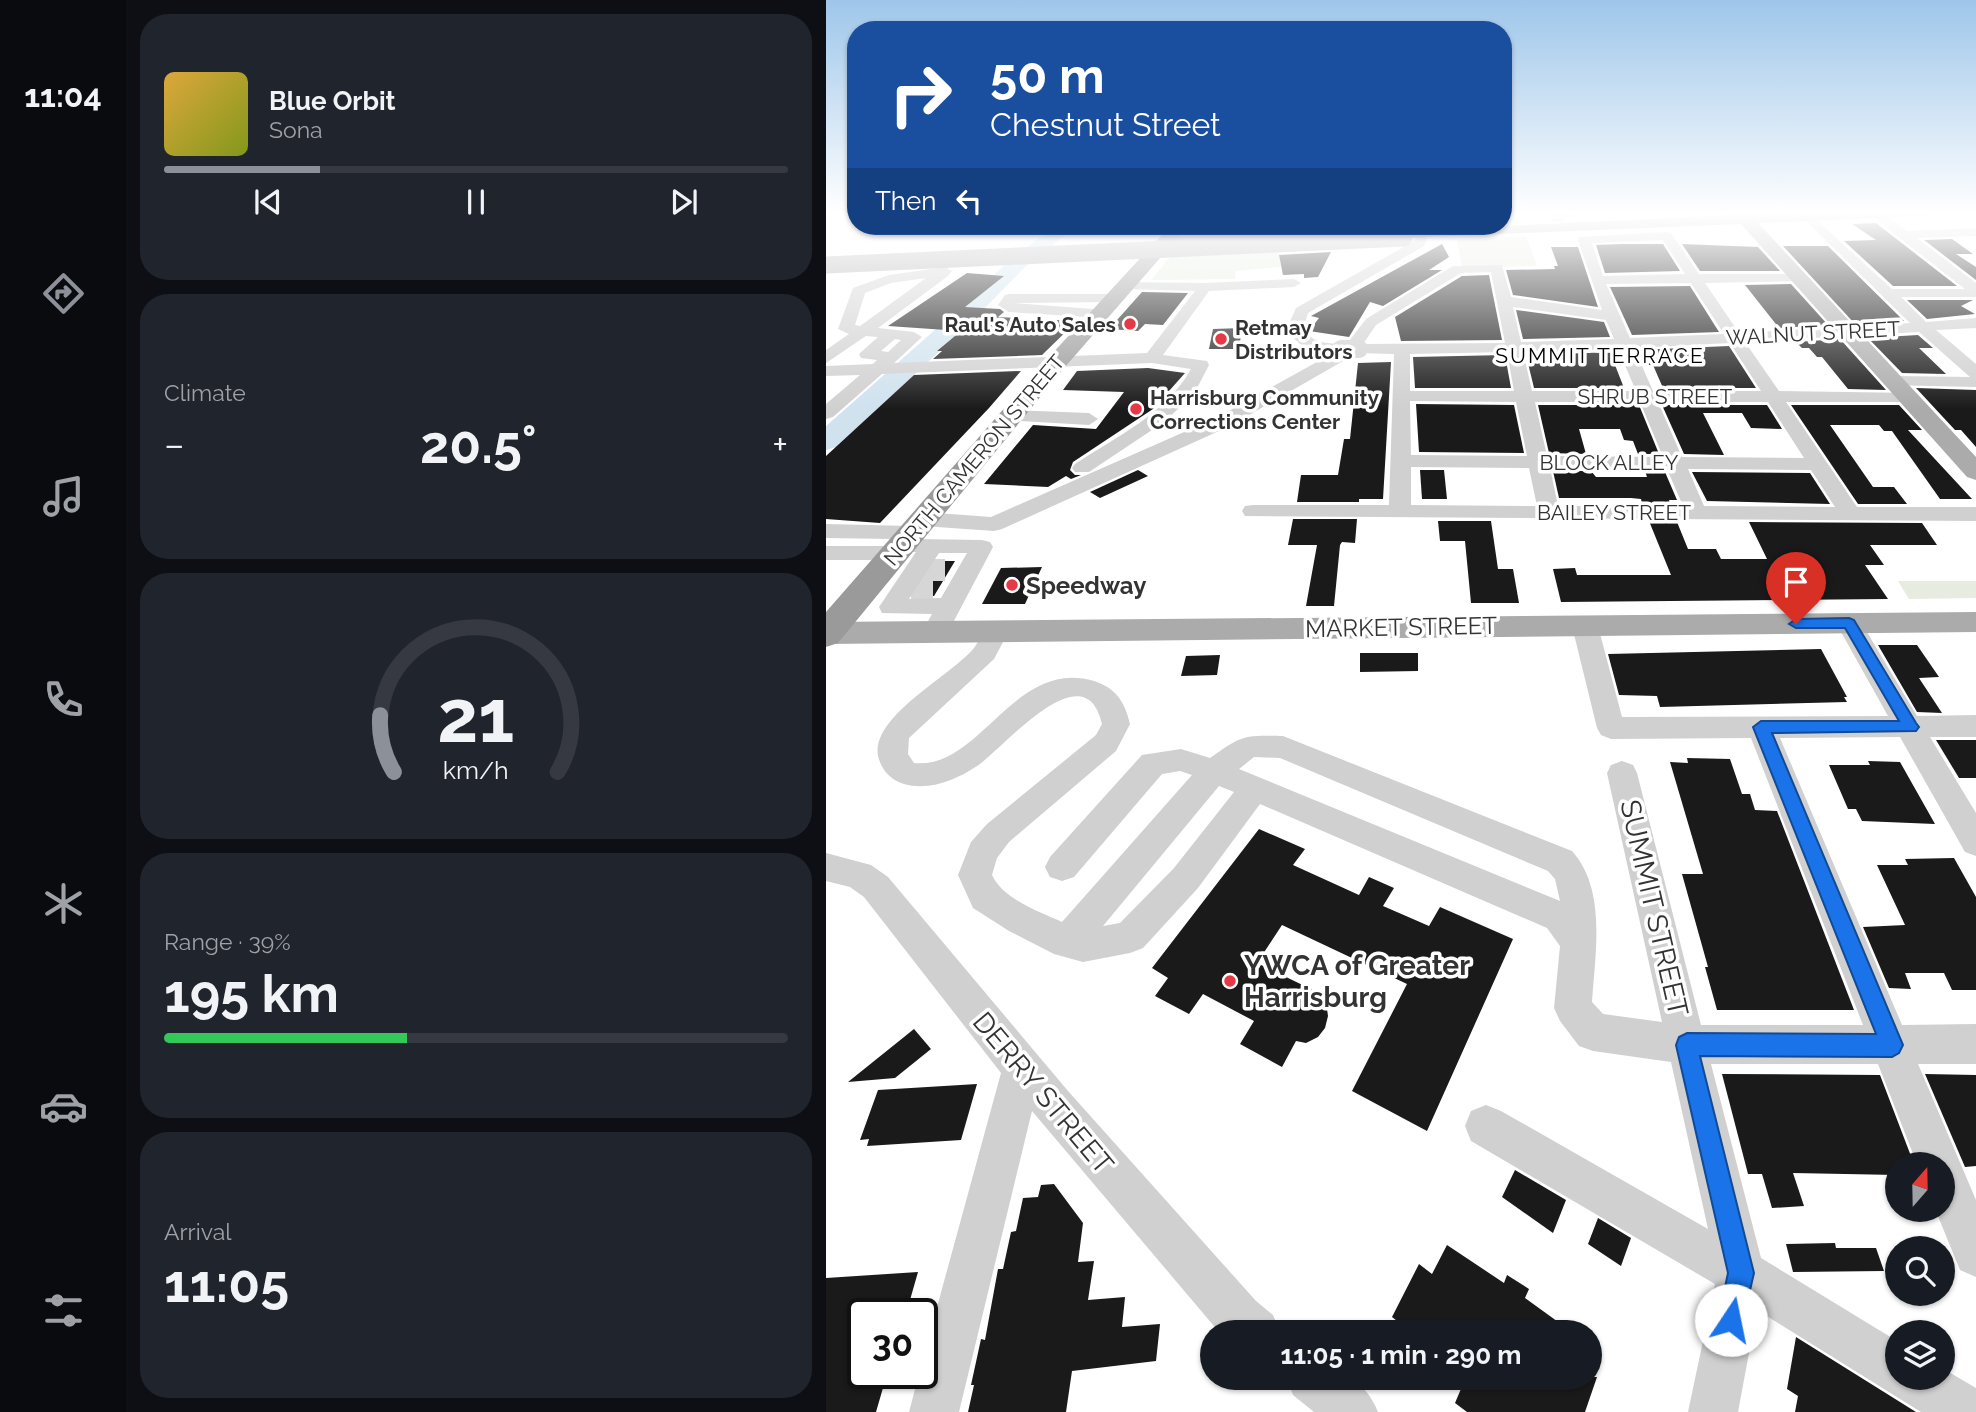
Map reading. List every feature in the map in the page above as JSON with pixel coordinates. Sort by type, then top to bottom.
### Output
[{"type":"highway","name":"NORTH CAMERON STREET","points":[[826,634],[864,589],[927,571],[1018,408],[1133,278]]},
{"type":"main road","points":[[1801,278],[1976,472]]},
{"type":"main road","name":"MARKET STREET","points":[[826,634],[927,571],[996,631],[1975,623]]},
{"type":"street","points":[[826,413],[888,365],[914,337],[846,329],[858,291],[893,278]]},
{"type":"street","points":[[829,370],[865,332],[937,278]]},
{"type":"street","name":"WALNUT STREET","points":[[1358,278],[1301,311],[1296,318],[1298,334],[1304,342],[1313,346],[1350,349],[1514,346],[1849,332],[1976,323]]},
{"type":"street","points":[[994,524],[1223,422],[1350,349],[1371,322],[1443,278]]},
{"type":"street","points":[[1499,278],[1549,512]]},
{"type":"street","points":[[1694,278],[1850,513]]},
{"type":"street","points":[[1696,512],[1597,279],[1705,278]]},
{"type":"street","points":[[1874,278],[1922,326],[1976,373]]},
{"type":"street","points":[[1959,278],[1976,292]]},
{"type":"street","points":[[1115,298],[1010,298],[1005,305],[1014,309],[1115,298],[1205,287],[1248,279],[1294,283]]},
{"type":"street","points":[[1152,358],[1205,287]]},
{"type":"street","points":[[1890,293],[1976,292]]},
{"type":"street","points":[[1504,301],[1613,316]]},
{"type":"street","points":[[888,365],[867,354],[892,334]]},
{"type":"street","points":[[1400,511],[1402,349]]},
{"type":"street","points":[[826,554],[927,571],[1157,418],[1188,390],[1201,365],[1152,358],[925,367],[888,365],[829,370]]},
{"type":"street","name":"SHRUB STREET","points":[[1401,396],[1773,397],[1976,382]]},
{"type":"street","points":[[1018,408],[1100,403]]},
{"type":"street","points":[[1018,408],[1089,419]]},
{"type":"street","name":"BLOCK ALLEY","points":[[1400,461],[1817,464]]},
{"type":"street","name":"BAILEY STREET","points":[[1254,509],[1976,514]]},
{"type":"street","points":[[826,531],[927,571]]},
{"type":"street","points":[[1849,623],[1976,842]]},
{"type":"street","points":[[1585,626],[1611,728],[1976,726]]},
{"type":"street","points":[[996,631],[985,653],[896,733],[891,752],[896,766],[909,775],[944,771],[956,768],[977,752],[1037,698],[1062,689],[1086,688],[1102,694],[1112,706],[1116,724],[1106,743],[998,833],[983,852],[975,875],[985,897],[1021,920],[1066,942],[1083,946],[1130,937],[1186,878],[1255,788]]},
{"type":"street","points":[[1761,727],[1935,1152]]},
{"type":"street","points":[[1066,942],[1214,771],[1248,746],[1283,747],[1560,861],[1569,869],[1576,897],[1578,942],[1573,1008],[1592,1032],[1687,1045],[1976,1044]]},
{"type":"street","points":[[1062,867],[1153,763],[1181,760],[1255,788],[1559,917],[1578,942]]},
{"type":"street","name":"SUMMIT STREET","points":[[1622,773],[1741,1273],[1713,1412]]},
{"type":"street","name":"DERRY STREET","points":[[826,867],[859,875],[876,887],[1022,1069],[1136,1205],[1241,1320]]},
{"type":"street","points":[[934,1412],[1022,1069]]},
{"type":"street","points":[[1486,1126],[1741,1273],[1885,1362]]},
{"type":"street","points":[[1955,1203],[1976,1254]]},
{"type":"street","points":[[1327,1390],[1353,1412]]},
{"type":"street","points":[[1932,1390],[1968,1412]]},
{"type":"shaded area","points":[[1153,278],[1235,278],[1235,279],[1151,280]]},
{"type":"shaded area","points":[[1898,581],[1976,581],[1976,598],[1909,599]]},
{"type":"building","points":[[960,278],[1002,278],[965,307],[1000,309],[1004,312],[998,317],[1077,321],[1042,355],[933,359],[942,351],[937,351],[961,331],[888,326]]},
{"type":"building","points":[[1380,278],[1429,278],[1383,306],[1370,302],[1349,337],[1309,331],[1319,318],[1311,316]]},
{"type":"building","points":[[1459,278],[1490,278],[1502,340],[1401,341],[1395,317]]},
{"type":"building","points":[[1508,278],[1588,278],[1598,307],[1513,295]]},
{"type":"building","points":[[1812,278],[1860,278],[1904,321],[1855,324]]},
{"type":"building","points":[[1884,278],[1947,278],[1957,286],[1893,286]]},
{"type":"building","points":[[1791,284],[1828,325],[1779,328],[1745,285]]},
{"type":"building","points":[[1690,286],[1719,332],[1632,335],[1610,287]]},
{"type":"building","points":[[1142,292],[1188,293],[1163,325],[1145,324],[1138,331],[1109,329]]},
{"type":"building","points":[[1907,300],[1973,300],[1961,306],[1975,314],[1927,319]]},
{"type":"building","points":[[1516,310],[1604,322],[1610,337],[1523,339]]},
{"type":"building","name":"Retmay Distributors","points":[[1242,328],[1239,349],[1209,349],[1213,329]]},
{"type":"building","points":[[1918,335],[1933,348],[1919,348],[1946,374],[1902,373],[1868,338]]},
{"type":"building","points":[[1840,339],[1886,390],[1848,389],[1822,357],[1817,357],[1809,348],[1802,348],[1796,342]]},
{"type":"building","points":[[1729,346],[1756,388],[1663,388],[1653,365],[1644,365],[1638,350]]},
{"type":"building","points":[[1616,352],[1622,365],[1615,365],[1624,388],[1534,388],[1526,355]]},
{"type":"building","points":[[1505,355],[1511,388],[1415,388],[1413,357]]},
{"type":"building","points":[[1391,362],[1383,499],[1359,499],[1359,502],[1297,502],[1301,475],[1338,475],[1344,439],[1350,439],[1358,363]]},
{"type":"building","name":"Harrisburg Community Corrections Center","points":[[1148,368],[1185,373],[1153,409],[1073,462],[1070,470],[1075,475],[1081,475],[1071,479],[1066,476],[1048,487],[984,484],[1033,425],[1096,429],[1124,392],[1063,390],[1077,371]]},
{"type":"building","points":[[1021,371],[880,523],[826,519],[826,456],[914,375]]},
{"type":"building","points":[[1916,388],[1976,390],[1976,447],[1961,430],[1955,430]]},
{"type":"building","points":[[1416,404],[1514,405],[1524,453],[1419,452]]},
{"type":"building","points":[[1538,405],[1639,405],[1659,454],[1638,454],[1633,441],[1624,440],[1620,429],[1579,429],[1586,454],[1549,453]]},
{"type":"building","points":[[1662,405],[1767,405],[1782,429],[1751,428],[1742,413],[1703,413],[1724,455],[1684,454]]},
{"type":"building","points":[[1791,405],[1899,405],[1922,430],[1908,430],[1972,499],[1940,499],[1892,431],[1884,431],[1879,425],[1830,425],[1873,487],[1894,487],[1907,504],[1858,504]]},
{"type":"building","points":[[1138,470],[1148,476],[1100,498],[1090,492]]},
{"type":"building","points":[[1420,470],[1444,470],[1447,499],[1422,499]]},
{"type":"building","points":[[1553,471],[1591,471],[1596,477],[1647,477],[1645,471],[1665,472],[1677,500],[1669,500],[1670,503],[1642,503],[1641,499],[1631,498],[1559,498]]},
{"type":"building","points":[[1692,472],[1810,473],[1830,504],[1707,501]]},
{"type":"building","points":[[1293,519],[1357,519],[1355,543],[1342,542],[1340,545],[1334,606],[1306,606],[1317,545],[1288,545]]},
{"type":"building","points":[[1438,521],[1491,521],[1498,569],[1513,569],[1519,603],[1471,603],[1465,541],[1440,541]]},
{"type":"building","points":[[1649,521],[1677,522],[1688,549],[1716,549],[1721,559],[1767,559],[1749,522],[1922,523],[1937,545],[1870,545],[1884,565],[1865,565],[1888,599],[1561,602],[1553,569],[1575,568],[1577,575],[1671,575]]},
{"type":"building","points":[[937,561],[955,561],[934,596],[914,596]]},
{"type":"building","name":"Speedway","points":[[1042,567],[1025,604],[982,604],[1001,568]]},
{"type":"building","points":[[1878,645],[1917,645],[1939,677],[1919,678],[1942,713],[1917,712]]},
{"type":"building","points":[[1821,649],[1847,697],[1844,697],[1847,702],[1660,707],[1657,696],[1619,695],[1608,654]]},
{"type":"building","points":[[1360,653],[1418,653],[1418,671],[1360,672]]},
{"type":"building","points":[[1220,655],[1217,675],[1181,676],[1186,656]]},
{"type":"building","points":[[1936,740],[1976,740],[1976,778],[1959,778]]},
{"type":"building","points":[[1687,758],[1730,759],[1742,794],[1750,794],[1755,810],[1777,811],[1854,1010],[1717,1010],[1682,874],[1703,874],[1670,762],[1688,763]]},
{"type":"building","points":[[1868,761],[1900,762],[1935,824],[1862,821],[1856,809],[1848,809],[1829,765],[1870,765]]},
{"type":"building","name":"YWCA of Greater Harrisburg","points":[[1259,829],[1305,849],[1293,865],[1359,895],[1369,877],[1394,888],[1383,906],[1429,926],[1440,907],[1513,939],[1427,1131],[1352,1091],[1407,984],[1282,925],[1257,963],[1317,992],[1328,1016],[1325,1028],[1318,1037],[1306,1043],[1296,1041],[1282,1067],[1240,1044],[1254,1021],[1203,994],[1189,1014],[1155,996],[1168,978],[1152,968]]},
{"type":"building","points":[[1954,858],[1976,897],[1976,990],[1952,990],[1944,973],[1905,973],[1911,989],[1889,988],[1863,927],[1905,925],[1877,865],[1908,865],[1905,859]]},
{"type":"building","points":[[914,1029],[931,1049],[895,1078],[848,1082]]},
{"type":"building","points":[[1722,1074],[1880,1075],[1909,1152],[1885,1152],[1885,1175],[1793,1173],[1804,1206],[1772,1208],[1762,1174],[1748,1174]]},
{"type":"building","points":[[1925,1074],[1976,1075],[1976,1166],[1965,1167]]},
{"type":"building","points":[[977,1084],[961,1140],[867,1146],[869,1139],[860,1140],[878,1090]]},
{"type":"building","points":[[1515,1170],[1566,1200],[1553,1233],[1502,1197]]},
{"type":"building","points":[[1054,1184],[1083,1223],[1078,1262],[1094,1261],[1088,1300],[1125,1297],[1122,1327],[1160,1324],[1156,1361],[1072,1371],[1066,1412],[968,1412],[974,1385],[971,1385],[981,1339],[985,1340],[998,1269],[1003,1269],[1011,1232],[1016,1231],[1023,1198],[1038,1197],[1041,1185]]},
{"type":"building","points":[[1598,1218],[1631,1238],[1621,1266],[1588,1244]]},
{"type":"building","points":[[1835,1243],[1836,1248],[1876,1248],[1884,1271],[1793,1272],[1786,1244]]},
{"type":"building","points":[[1447,1245],[1504,1283],[1507,1275],[1529,1289],[1525,1298],[1555,1320],[1396,1320],[1392,1317],[1419,1264],[1432,1274]]},
{"type":"building","points":[[918,1272],[911,1298],[847,1298],[847,1389],[883,1389],[876,1412],[826,1412],[826,1278]]},
{"type":"building","points":[[1796,1337],[1916,1412],[1795,1412],[1798,1396],[1787,1389]]},
{"type":"building","points":[[1460,1390],[1593,1390],[1585,1412],[1467,1412],[1455,1403]]},
{"type":"waterway","points":[[826,441],[1003,278]]},
{"type":"tunnel","points":[[923,570],[950,570]]},
{"type":"tunnel","points":[[911,589],[937,589]]},
{"type":"place","name":"Raul's Auto Sales","points":[[1130,324]]},
{"type":"place","name":"Retmay Distributors","points":[[1221,339]]},
{"type":"place","name":"Harrisburg Community Corrections Center","points":[[1136,409]]},
{"type":"place","name":"Speedway","points":[[1012,585]]},
{"type":"place","name":"YWCA of Greater Harrisburg","points":[[1230,981]]},
{"type":"district","name":"SUMMIT TERRACE","points":[[1600,355]]},
{"type":"route","points":[[1731,1320],[1741,1273],[1687,1045],[1892,1045],[1761,727],[1911,727],[1849,623],[1796,624]]}]
